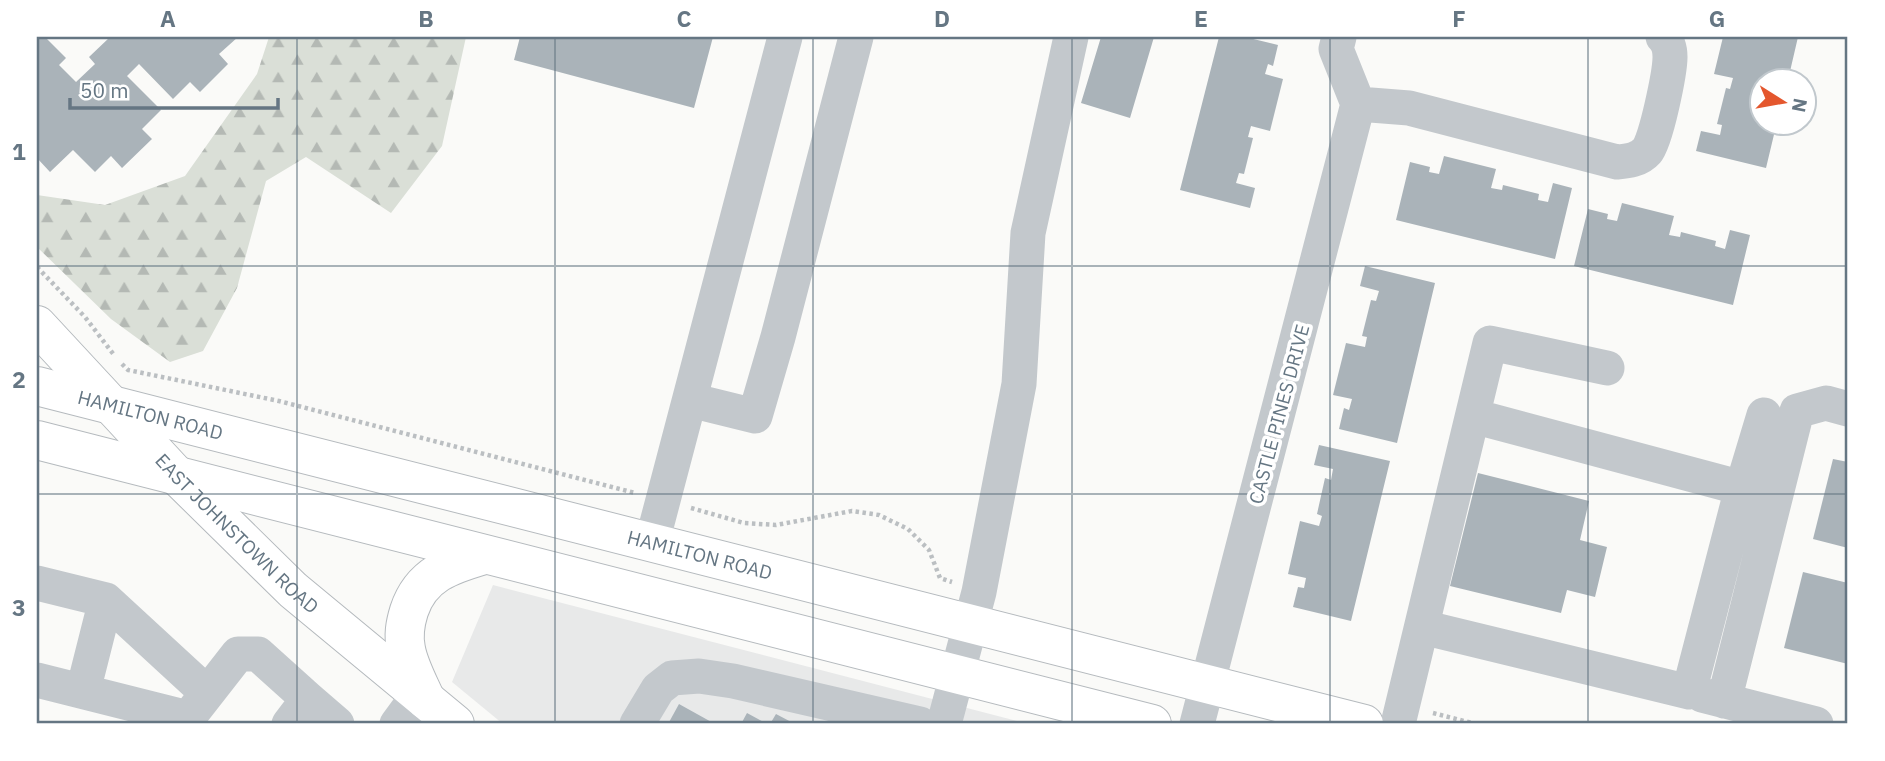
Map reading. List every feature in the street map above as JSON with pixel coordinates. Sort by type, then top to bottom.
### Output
[{"type":"main road","name":"EAST JOHNSTOWN ROAD","points":[[37,325],[178,477],[293,590],[424,711]]},
{"type":"main road","name":"HAMILTON ROAD","points":[[37,386],[652,542],[974,607],[1209,685],[1364,724]]},
{"type":"main road","points":[[37,440],[1152,724]]},
{"type":"main road","points":[[424,711],[406,651],[404,628],[415,594],[434,575],[454,563],[484,555]]},
{"type":"street","points":[[690,400],[755,416],[856,37]]},
{"type":"street","points":[[944,724],[974,607],[1020,384],[1028,233],[1071,37]]},
{"type":"street","points":[[1339,37],[1336,48],[1358,104],[1409,108],[1617,162],[1633,160],[1646,153],[1654,139],[1671,56],[1667,41],[1663,37]]},
{"type":"street","points":[[652,542],[690,400],[775,46]]},
{"type":"street","name":"CASTLE PINES DRIVE","points":[[1197,724],[1358,104]]},
{"type":"street","points":[[1401,715],[1490,343],[1607,368]]},
{"type":"street","points":[[1724,701],[1797,411],[1826,403],[1848,409]]},
{"type":"street","points":[[1689,692],[1763,415]]},
{"type":"street","points":[[1473,416],[1742,488]]},
{"type":"street","points":[[37,583],[106,600],[207,693]]},
{"type":"street","points":[[83,691],[106,600]]},
{"type":"street","points":[[1422,627],[1816,724]]},
{"type":"street","points":[[37,680],[188,718],[238,654],[258,654],[299,712],[337,724]]},
{"type":"street","points":[[637,724],[658,689],[672,678],[699,676],[733,681],[920,724]]},
{"type":"path","points":[[37,267],[85,317],[118,362],[128,370],[279,401],[744,523],[776,525],[852,511],[879,515],[908,529],[929,550],[940,578],[974,607]]},
{"type":"path","points":[[1401,715],[1476,724]]},
{"type":"shaded area","points":[[493,585],[1029,724],[503,724],[452,682]]},
{"type":"green space","points":[[269,37],[466,37],[442,146],[391,213],[306,157],[266,181],[237,288],[203,351],[170,362],[111,319],[37,247],[37,195],[105,205],[185,176],[257,74]]},
{"type":"building","points":[[37,37],[45,37],[66,58],[59,65],[76,82],[95,64],[89,57],[110,37],[238,37],[219,54],[228,64],[200,92],[190,82],[173,99],[139,64],[127,76],[161,110],[142,129],[152,139],[122,168],[111,156],[95,172],[73,150],[50,172],[37,158]]},
{"type":"building","points":[[520,37],[713,37],[694,108],[514,60]]},
{"type":"building","points":[[1101,37],[1154,37],[1130,118],[1081,103]]},
{"type":"building","points":[[1219,37],[1245,37],[1278,45],[1273,66],[1268,64],[1265,74],[1283,79],[1270,131],[1251,126],[1248,137],[1253,138],[1244,174],[1239,173],[1236,183],[1255,188],[1250,208],[1180,190]]},
{"type":"building","points":[[1723,37],[1798,37],[1791,66],[1748,66],[1748,136],[1774,136],[1766,168],[1696,151],[1701,131],[1720,135],[1722,125],[1717,124],[1726,88],[1730,89],[1733,78],[1714,74]]},
{"type":"building","points":[[1444,156],[1496,169],[1491,188],[1502,190],[1503,185],[1539,194],[1538,200],[1548,202],[1553,183],[1572,188],[1555,259],[1396,220],[1410,162],[1430,167],[1429,172],[1439,174]]},
{"type":"building","points":[[1622,203],[1674,216],[1669,235],[1680,237],[1681,232],[1716,241],[1715,246],[1725,249],[1730,230],[1750,235],[1733,305],[1574,266],[1588,209],[1608,214],[1607,219],[1617,221]]},
{"type":"building","points":[[1365,266],[1435,283],[1397,443],[1339,429],[1344,408],[1349,410],[1352,399],[1333,395],[1346,343],[1365,347],[1367,337],[1362,336],[1371,300],[1376,301],[1379,291],[1360,286]]},
{"type":"building","points":[[1319,445],[1390,461],[1351,621],[1293,607],[1298,587],[1304,588],[1306,578],[1288,574],[1300,521],[1319,526],[1322,516],[1317,514],[1325,478],[1331,480],[1333,469],[1314,465]]},
{"type":"building","points":[[1833,459],[1848,462],[1848,548],[1813,539]]},
{"type":"building","points":[[1478,473],[1589,501],[1580,540],[1607,547],[1595,597],[1567,590],[1561,613],[1450,586]]},
{"type":"building","points":[[1803,572],[1848,583],[1848,664],[1784,648]]},
{"type":"building","points":[[679,704],[715,724],[668,724]]},
{"type":"building","points":[[747,713],[767,724],[741,724]]},
{"type":"building","points":[[776,714],[795,724],[770,724]]}]
